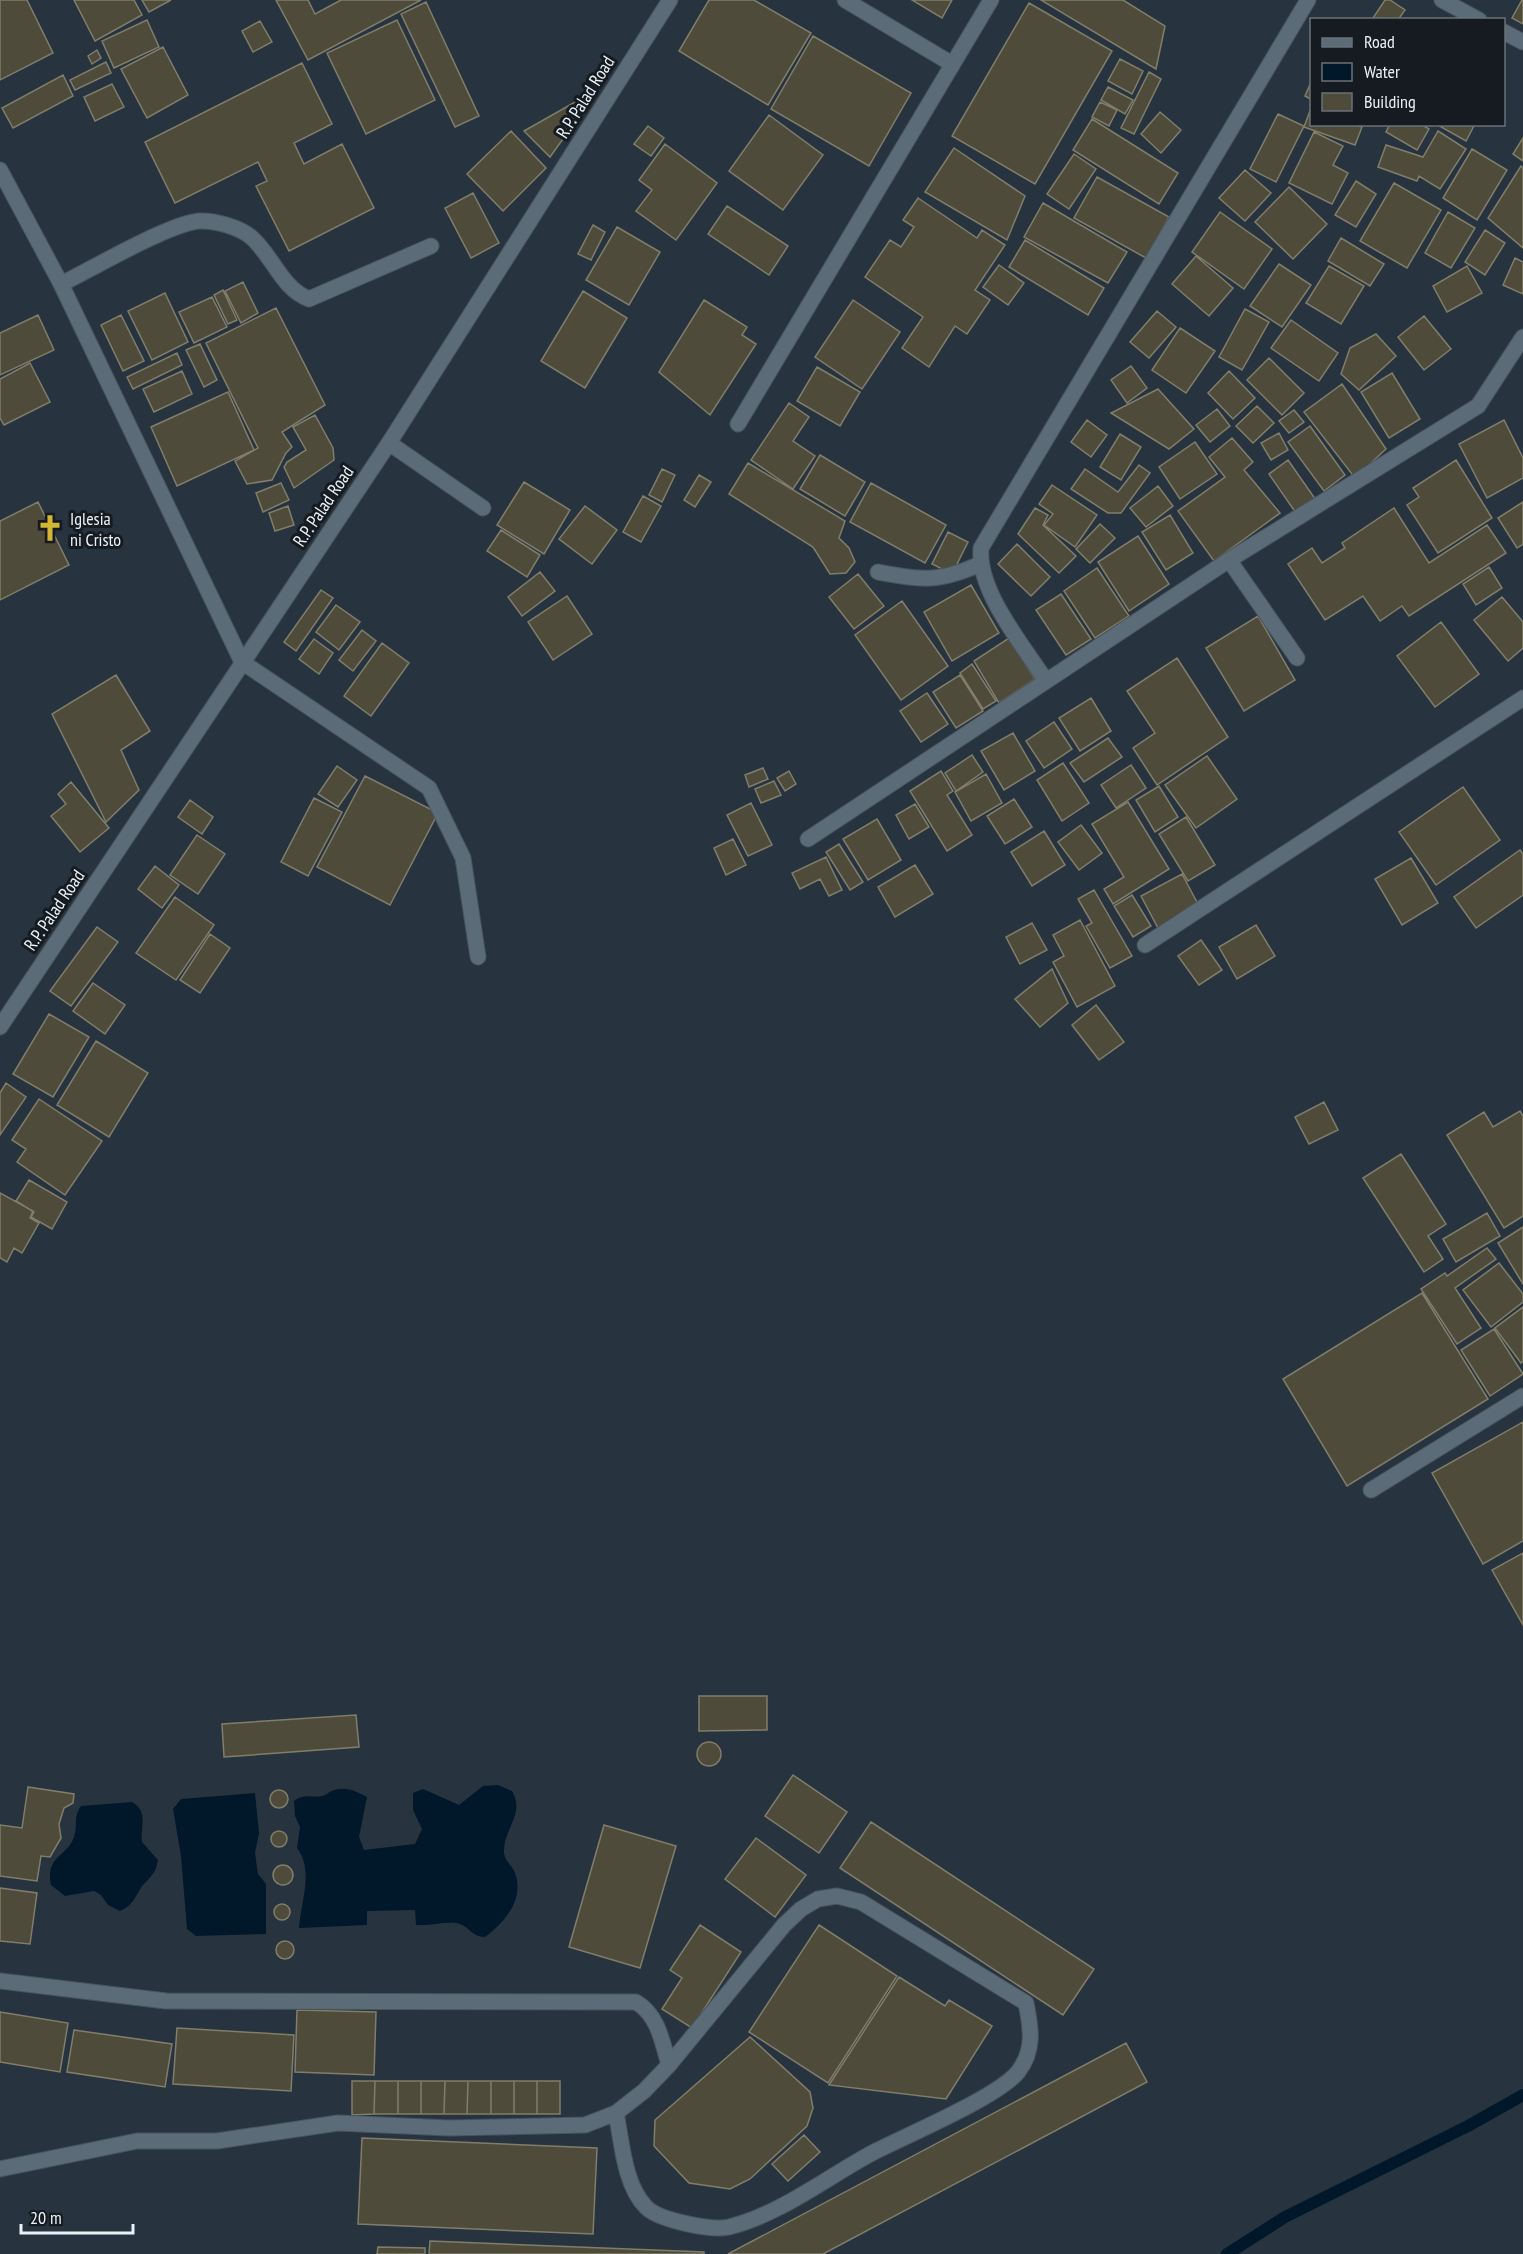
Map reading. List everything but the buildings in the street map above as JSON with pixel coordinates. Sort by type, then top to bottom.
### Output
[{"type":"street","name":"R.P. Palad Road","points":[[0,1027],[389,442],[670,0]]},
{"type":"street","points":[[845,0],[952,64]]},
{"type":"street","points":[[738,424],[991,0]]},
{"type":"street","points":[[1046,681],[992,596],[980,564],[981,548],[1308,0]]},
{"type":"street","points":[[1442,0],[1475,18]]},
{"type":"street","points":[[1505,33],[1523,42]]},
{"type":"street","points":[[0,170],[61,284],[242,662],[429,788],[463,858],[478,957]]},
{"type":"street","points":[[61,284],[167,231],[198,221],[226,225],[250,237],[295,294],[309,299],[431,246]]},
{"type":"street","points":[[808,839],[1229,560],[1479,406],[1523,337]]},
{"type":"street","points":[[389,442],[483,508]]},
{"type":"street","points":[[1229,560],[1297,658]]},
{"type":"street","points":[[878,572],[923,580],[951,577],[980,564]]},
{"type":"street","points":[[1145,945],[1523,698]]},
{"type":"street","points":[[1371,1490],[1523,1396]]},
{"type":"street","points":[[0,2169],[137,2141],[217,2141],[338,2123],[449,2128],[585,2125],[616,2113],[644,2091],[669,2065],[784,1925],[818,1899],[837,1896],[861,1902],[1026,2003],[1031,2029],[1030,2050],[1017,2073],[997,2089],[872,2154],[760,2217],[726,2228],[693,2225],[647,2209],[633,2190],[616,2113]]},
{"type":"street","points":[[0,1981],[166,2001],[614,2000],[636,2002],[648,2009],[655,2021],[669,2065]]},
{"type":"water","points":[[498,1785],[512,1791],[515,1799],[515,1813],[505,1841],[504,1853],[515,1873],[517,1892],[511,1910],[485,1937],[476,1935],[455,1923],[416,1925],[415,1910],[367,1911],[367,1925],[299,1928],[306,1876],[305,1866],[297,1848],[300,1827],[295,1816],[294,1801],[301,1797],[322,1796],[339,1789],[348,1789],[367,1797],[359,1837],[364,1850],[415,1844],[422,1829],[413,1810],[413,1793],[423,1789],[459,1805],[483,1786]]},
{"type":"water","points":[[255,1793],[259,1833],[255,1853],[258,1874],[266,1884],[266,1934],[196,1936],[187,1929],[181,1856],[173,1809],[181,1799]]},
{"type":"water","points":[[132,1802],[142,1815],[142,1842],[158,1860],[151,1877],[131,1903],[120,1911],[108,1905],[101,1895],[94,1891],[65,1896],[51,1885],[51,1868],[71,1844],[77,1814],[81,1806]]},
{"type":"waterway","points":[[1227,2254],[1285,2217],[1468,2126],[1523,2095]]},
{"type":"place","name":"Iglesia ni Cristo","points":[[50,528]]}]
